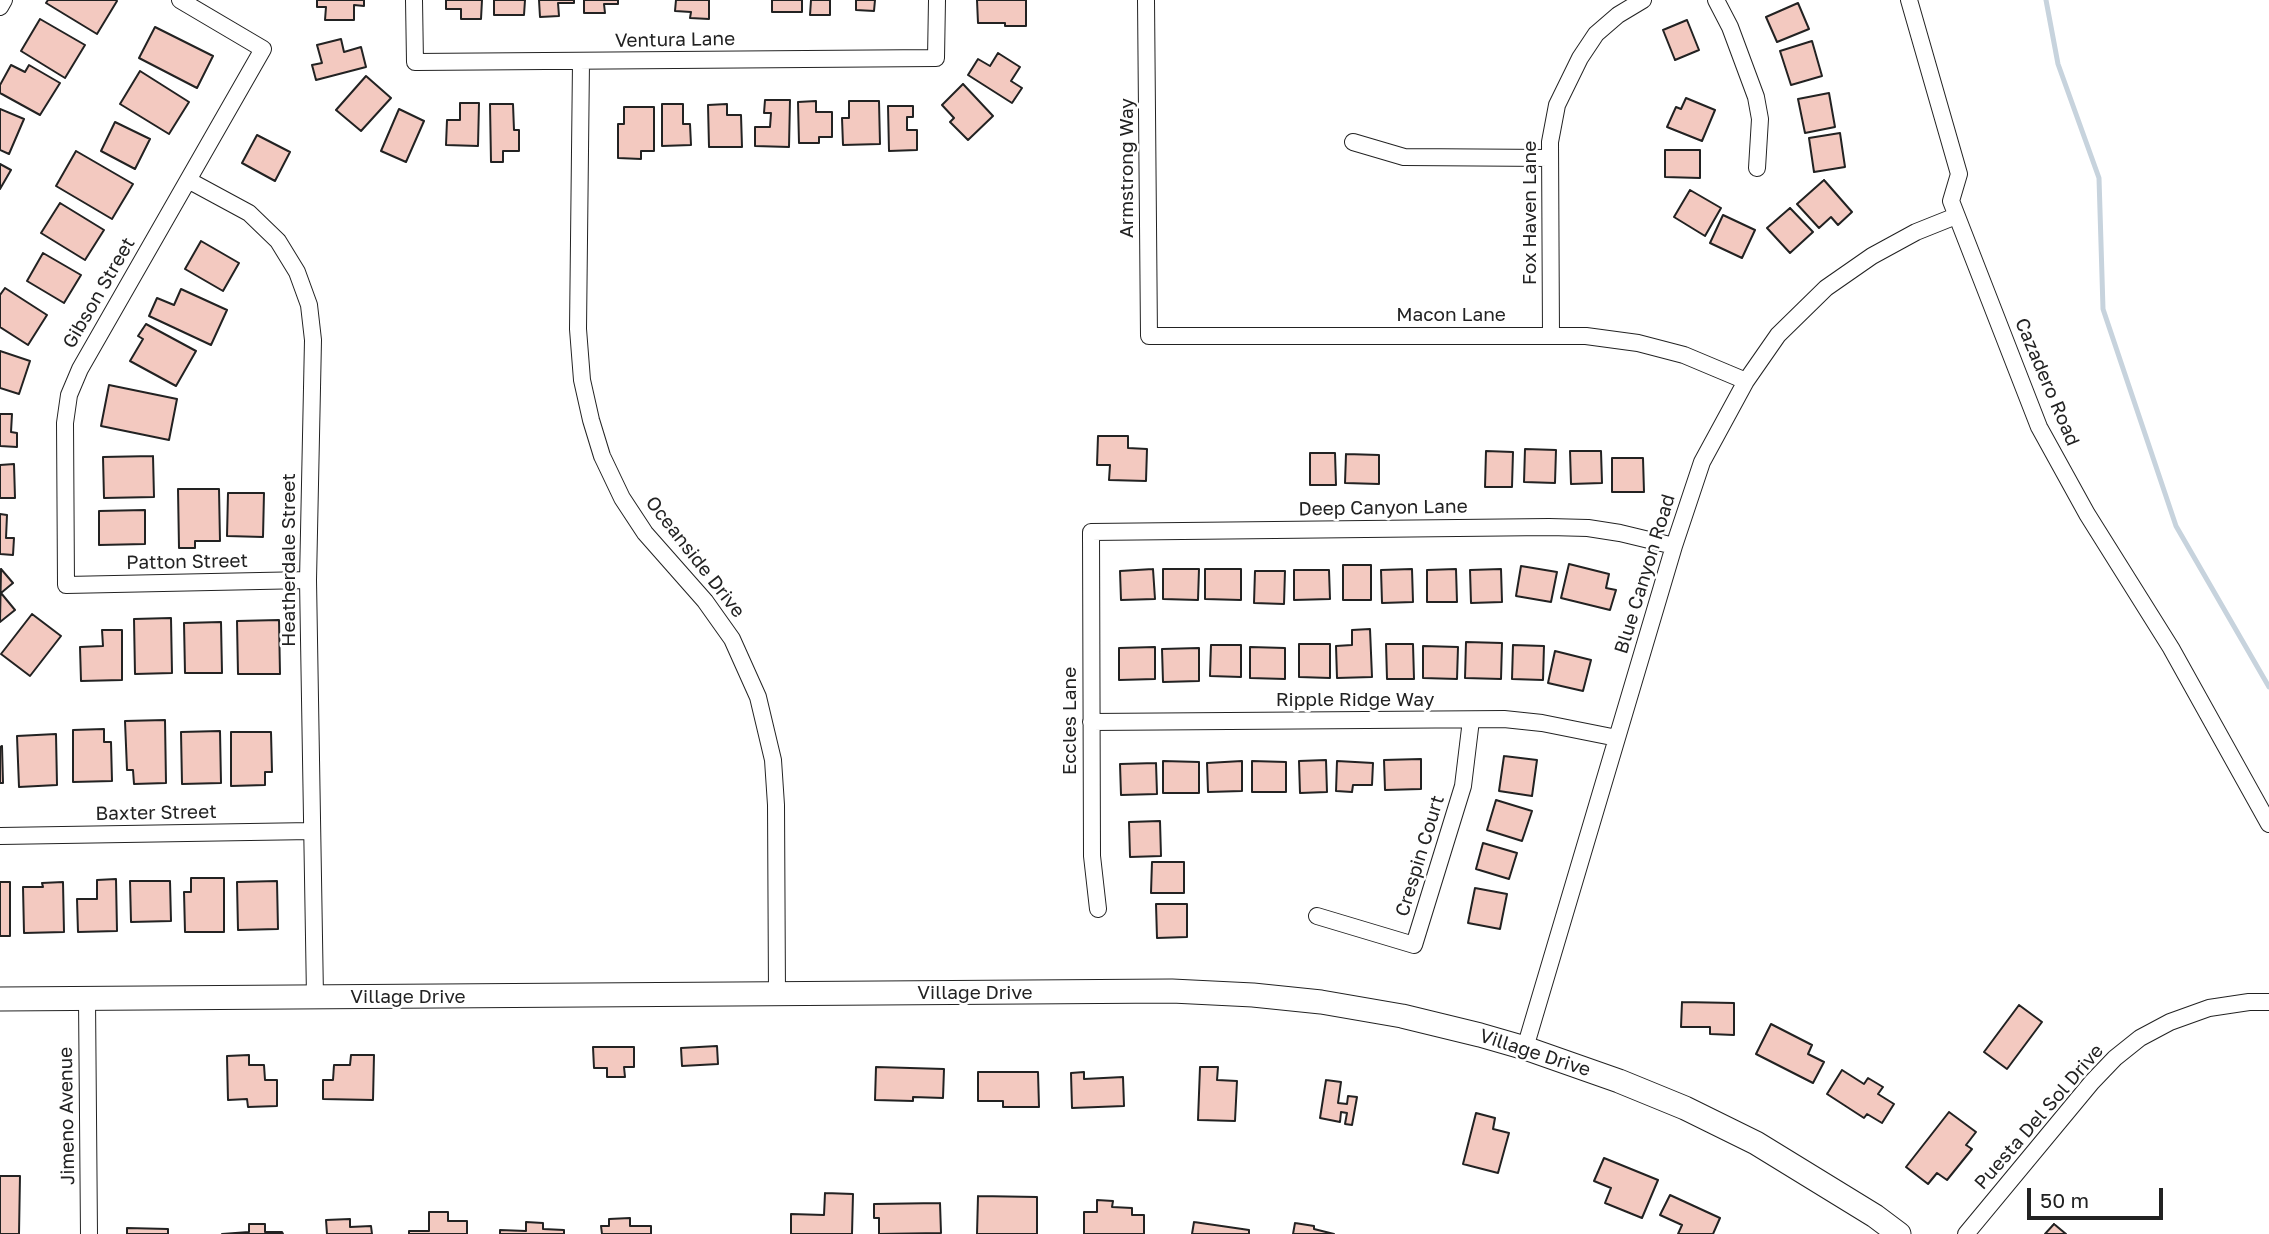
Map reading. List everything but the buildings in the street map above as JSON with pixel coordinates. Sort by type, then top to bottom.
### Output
[{"type":"main road","name":"Village Drive","points":[[0,999],[1172,991],[1321,1002],[1402,1016],[1525,1048],[1619,1081],[1685,1108],[1756,1143],[1875,1216],[1899,1234]]},
{"type":"street","points":[[0,7],[4,0]]},
{"type":"street","name":"Gibson Street","points":[[66,585],[65,423],[69,395],[80,369],[263,49],[180,0]]},
{"type":"street","name":"Ventura Lane","points":[[414,0],[415,62],[936,58],[937,0]]},
{"type":"street","name":"Armstrong Way","points":[[1146,0],[1149,336]]},
{"type":"street","name":"Fox Haven Lane","points":[[1551,336],[1550,142],[1557,105],[1580,58],[1596,34],[1618,15],[1643,0]]},
{"type":"street","points":[[1716,0],[1730,27],[1756,97],[1760,119],[1757,168]]},
{"type":"street","name":"Cazadero Road","points":[[1909,0],[1959,174],[1951,201],[2039,426],[2087,514],[2171,648],[2269,824]]},
{"type":"street","name":"Oceanside Drive","points":[[582,62],[578,329],[582,380],[590,420],[602,456],[622,498],[645,533],[705,601],[732,639],[758,697],[773,760],[776,805],[777,994]]},
{"type":"street","points":[[1353,142],[1404,157],[1550,158]]},
{"type":"street","name":"Heatherdale Street","points":[[188,180],[249,213],[278,241],[297,272],[309,305],[313,340],[308,580],[316,997]]},
{"type":"street","name":"Blue Canyon Road","points":[[1525,1048],[1674,546],[1702,462],[1746,381],[1778,335],[1826,288],[1872,256],[1916,232],[1956,216]]},
{"type":"street","name":"Macon Lane","points":[[1149,336],[1586,336],[1638,343],[1685,355],[1746,381]]},
{"type":"street","name":"Deep Canyon Lane","points":[[1091,532],[1549,527],[1588,528],[1674,546]]},
{"type":"street","name":"Eccles Lane","points":[[1091,532],[1092,856],[1098,909]]},
{"type":"street","name":"Patton Street","points":[[66,585],[308,580]]},
{"type":"street","name":"Ripple Ridge Way","points":[[1091,722],[1504,719],[1542,723],[1617,738]]},
{"type":"street","name":"Crespin Court","points":[[1317,916],[1415,945],[1463,786],[1471,720]]},
{"type":"street","name":"Baxter Street","points":[[0,836],[312,831]]},
{"type":"street","name":"Jimeno Avenue","points":[[87,999],[89,1234]]},
{"type":"street","name":"Puesta Del Sol Drive","points":[[1966,1234],[2092,1082],[2115,1058],[2140,1038],[2170,1022],[2209,1008],[2269,1002]]},
{"type":"waterway","points":[[2046,0],[2058,64],[2099,178],[2103,309],[2176,526],[2269,687]]}]
